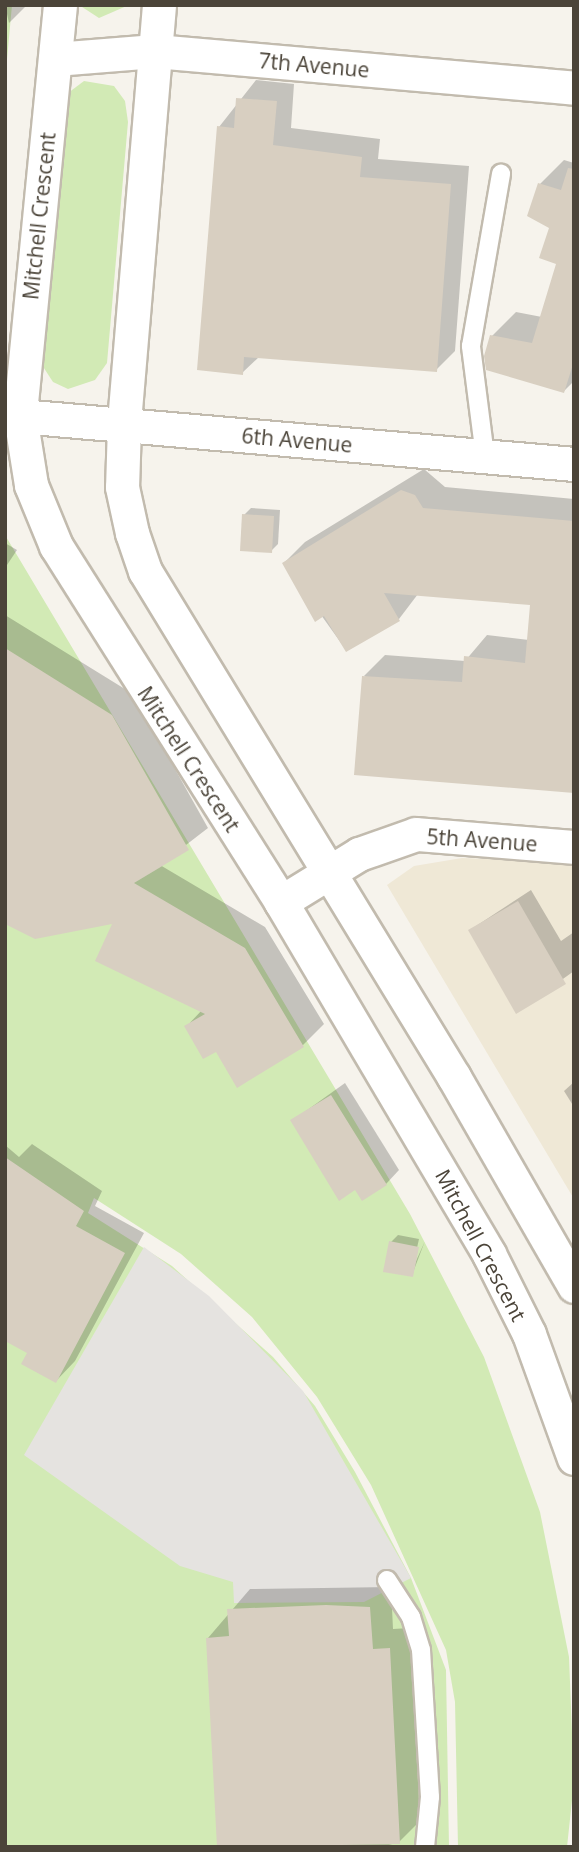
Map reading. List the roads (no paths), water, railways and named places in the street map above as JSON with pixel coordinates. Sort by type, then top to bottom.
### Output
[{"type":"street","name":"Mitchell Crescent","points":[[60,5],[20,416],[31,485],[56,546],[281,902],[489,1254],[529,1334],[574,1458]]},
{"type":"street","points":[[159,5],[124,425],[122,487],[145,571],[328,871],[574,1286]]},
{"type":"street","name":"7th Avenue","points":[[55,59],[155,51],[574,88]]},
{"type":"street","name":"6th Avenue","points":[[20,416],[574,464]]},
{"type":"street","name":"5th Avenue","points":[[281,902],[328,871],[416,834],[574,847]]},
{"type":"lane","points":[[485,456],[471,346],[502,174]]},
{"type":"lane","points":[[387,1580],[411,1617],[421,1650],[430,1797],[425,1847]]}]
